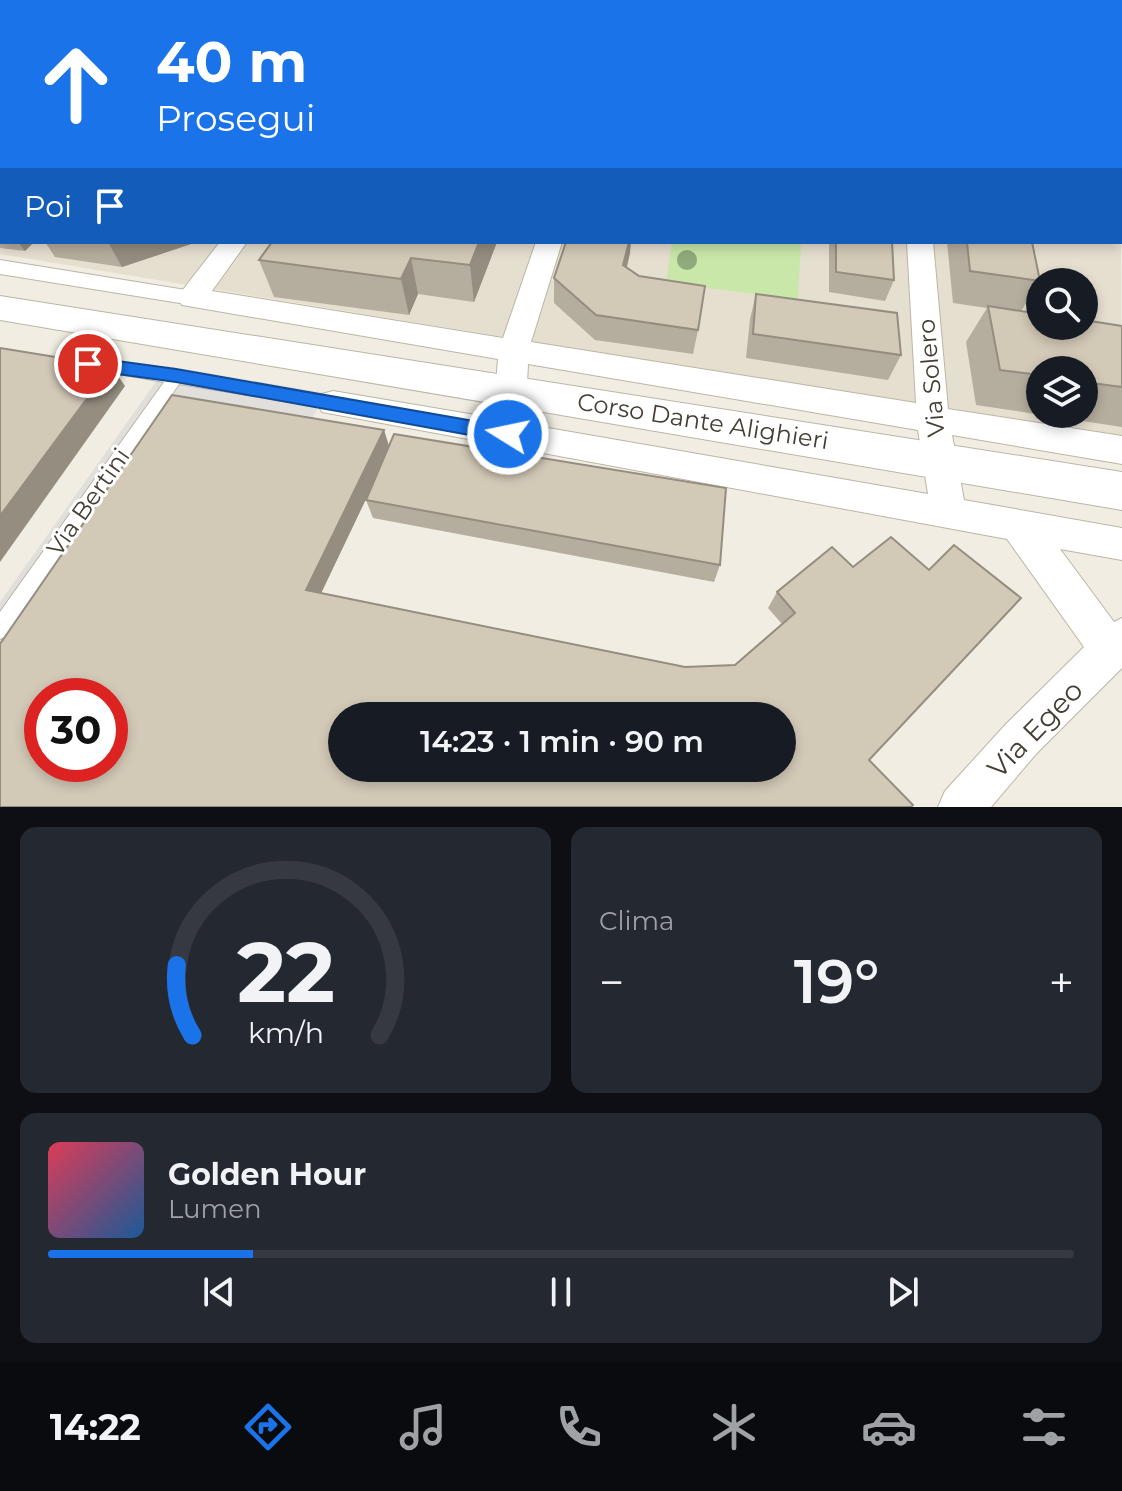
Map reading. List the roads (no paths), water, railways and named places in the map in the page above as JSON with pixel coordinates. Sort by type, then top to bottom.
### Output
[{"type":"street","points":[[192,298],[232,244]]},
{"type":"street","points":[[508,434],[514,349],[548,244]]},
{"type":"street","name":"Via Solero","points":[[920,244],[933,418],[948,512]]},
{"type":"street","name":"Corso Dante Alighieri","points":[[0,267],[1122,450]]},
{"type":"street","name":"Corso Dante Alighieri","points":[[0,308],[1122,491]]},
{"type":"street","name":"Corso Dante Alighieri","points":[[333,403],[1122,544]]},
{"type":"street","name":"Via Egeo","points":[[961,807],[1021,739],[1116,645],[1019,527]]},
{"type":"lane","points":[[73,362],[333,403]]},
{"type":"lane","name":"Via Bertini","points":[[0,629],[176,376]]}]
